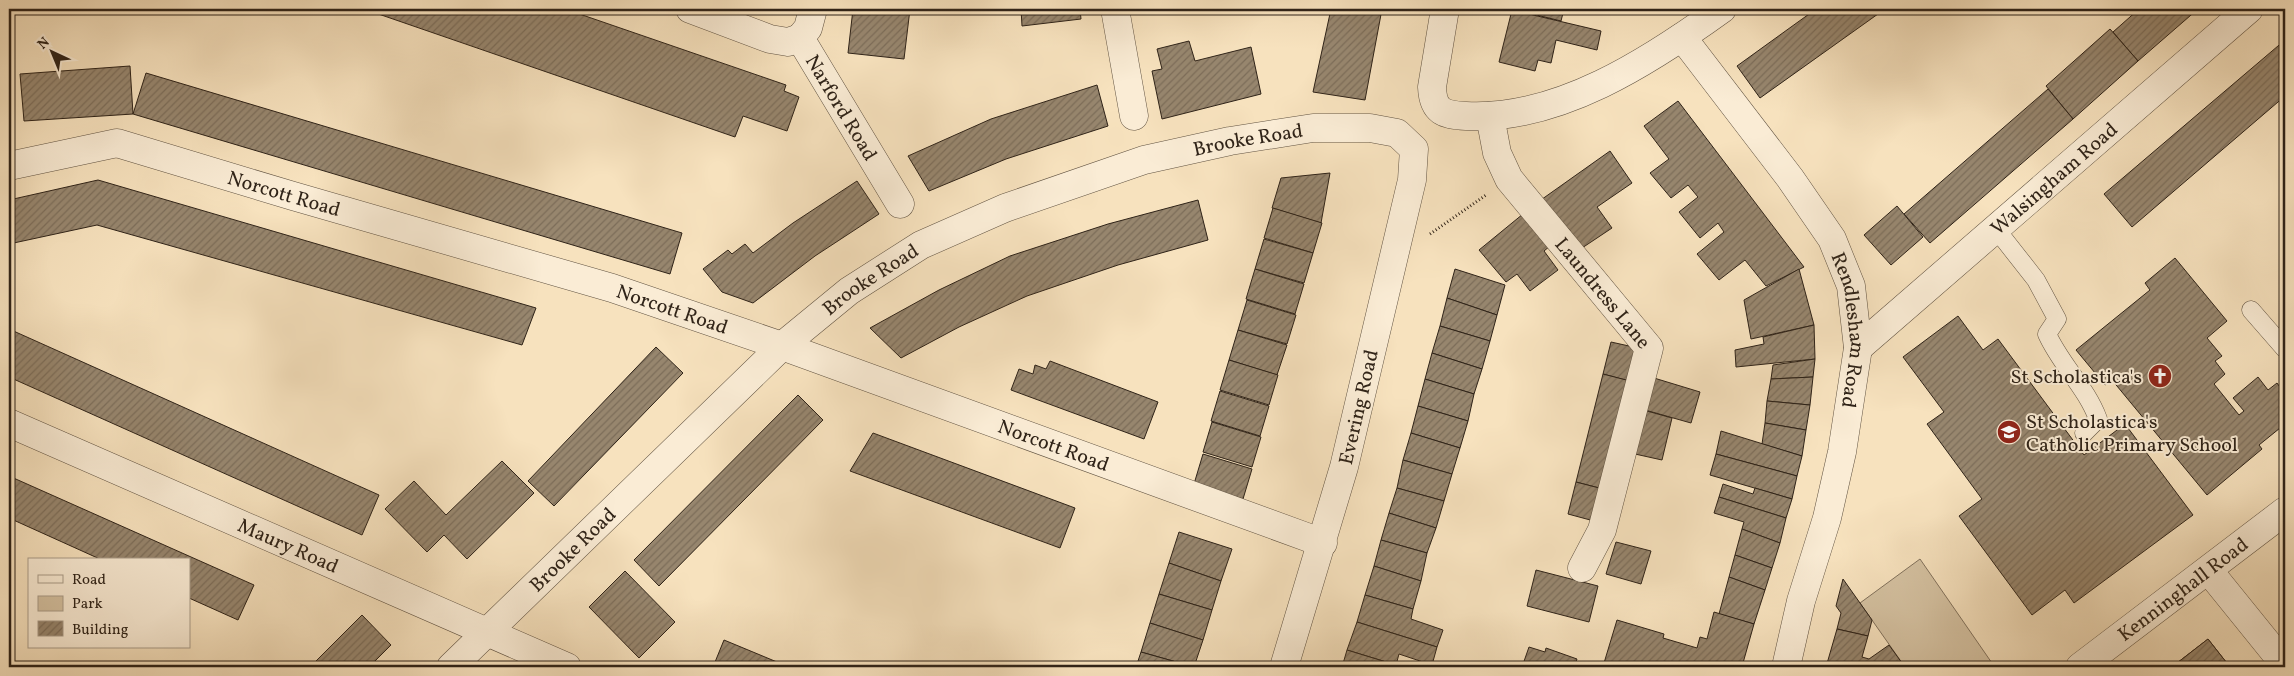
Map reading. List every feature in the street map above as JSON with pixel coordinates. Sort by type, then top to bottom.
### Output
[{"type":"street","points":[[690,9],[770,39],[788,42],[800,38]]},
{"type":"street","name":"Narford Road","points":[[813,9],[808,28],[800,38],[900,204]]},
{"type":"street","points":[[1115,9],[1134,116]]},
{"type":"street","points":[[1445,9],[1432,87],[1434,102],[1440,111],[1448,115],[1490,116],[1510,114],[1553,103],[1626,71],[1682,37],[1722,9]]},
{"type":"street","name":"Walsingham Road","points":[[1858,348],[2249,9]]},
{"type":"street","name":"Rendlesham Road","points":[[1682,37],[1790,178],[1832,238],[1851,286],[1858,348],[1842,452],[1827,518],[1801,601],[1786,667]]},
{"type":"street","name":"Laundress Lane","points":[[1490,116],[1497,153],[1509,179],[1649,348],[1602,530],[1582,568]]},
{"type":"street","name":"Brooke Road","points":[[451,667],[782,346],[849,291],[921,245],[1005,208],[1144,160],[1230,141],[1314,128],[1382,129],[1397,132],[1411,144]]},
{"type":"street","name":"Norcott Road","points":[[9,166],[118,143],[293,196],[612,288],[782,346],[1322,543]]},
{"type":"street","name":"Evering Road","points":[[1284,667],[1344,467],[1415,162],[1414,149],[1411,144]]},
{"type":"street","name":"Maury Road","points":[[9,423],[567,667]]},
{"type":"street","name":"Kenninghall Road","points":[[2080,667],[2209,571],[2285,511]]},
{"type":"street","points":[[2209,571],[2285,665]]},
{"type":"lane","points":[[1996,229],[2036,280],[2057,319],[2047,334],[2056,354],[2091,400],[2098,419],[2084,433]]},
{"type":"lane","points":[[2251,310],[2285,349]]},
{"type":"path","points":[[1396,246],[1410,246],[1419,243],[1438,226],[1509,179]]},
{"type":"green space","points":[[1920,559],[1994,666],[1905,667],[1860,603]]},
{"type":"building","points":[[9,9],[16,9],[9,19]]},
{"type":"building","points":[[364,9],[565,9],[786,85],[784,91],[799,97],[787,131],[743,116],[735,137]]},
{"type":"building","points":[[853,9],[910,9],[904,59],[848,53]]},
{"type":"building","points":[[1021,9],[1080,9],[1081,19],[1022,26]]},
{"type":"building","points":[[1331,9],[1382,9],[1365,100],[1313,92]]},
{"type":"building","points":[[1512,9],[1564,9],[1561,21]]},
{"type":"building","points":[[1816,9],[1885,9],[1760,98],[1737,66]]},
{"type":"building","points":[[2139,9],[2198,9],[2138,61],[2113,32]]},
{"type":"building","points":[[1512,10],[1601,31],[1597,50],[1556,40],[1551,63],[1538,60],[1535,71],[1499,62]]},
{"type":"building","points":[[2110,29],[2138,61],[2073,119],[2046,86]]},
{"type":"building","points":[[2285,40],[2285,96],[2132,227],[2104,194]]},
{"type":"building","points":[[1189,41],[1195,61],[1251,47],[1261,94],[1162,119],[1152,71],[1162,69],[1157,49]]},
{"type":"building","points":[[130,66],[133,114],[24,121],[20,74]]},
{"type":"building","points":[[146,73],[682,233],[670,274],[133,114]]},
{"type":"building","points":[[1097,85],[1108,126],[1006,159],[929,191],[908,156],[991,119]]},
{"type":"building","points":[[2048,89],[2073,119],[1930,243],[1904,214]]},
{"type":"building","points":[[1678,101],[1804,267],[1766,286],[1745,260],[1719,280],[1697,254],[1724,232],[1718,223],[1700,238],[1679,212],[1698,197],[1688,185],[1671,198],[1650,173],[1669,159],[1644,126]]},
{"type":"building","points":[[1610,151],[1632,183],[1597,207],[1612,228],[1582,248],[1568,228],[1561,234],[1538,202]]},
{"type":"building","points":[[1330,173],[1321,223],[1272,208],[1281,178]]},
{"type":"building","points":[[98,180],[536,308],[522,345],[97,225],[9,244],[9,200]]},
{"type":"building","points":[[857,181],[879,214],[815,256],[753,303],[722,292],[703,269],[728,250],[732,254],[745,244],[753,253],[793,223]]},
{"type":"building","points":[[1198,200],[1208,240],[1118,265],[1027,296],[959,327],[901,358],[870,328],[939,290],[1010,256],[1108,224]]},
{"type":"building","points":[[1897,206],[1923,237],[1891,265],[1864,235]]},
{"type":"building","points":[[1273,208],[1322,223],[1313,253],[1264,238]]},
{"type":"building","points":[[1523,214],[1550,246],[1544,251],[1558,270],[1530,291],[1517,274],[1506,282],[1479,250]]},
{"type":"building","points":[[1264,239],[1313,253],[1304,283],[1255,269]]},
{"type":"building","name":"St Scholastica's","points":[[2175,258],[2227,321],[2207,338],[2222,356],[2215,361],[2225,374],[2214,384],[2239,415],[2244,411],[2233,398],[2258,377],[2268,390],[2277,383],[2285,394],[2285,424],[2259,445],[2262,449],[2207,495],[2112,380],[2105,385],[2076,350],[2150,290],[2145,283]]},
{"type":"building","points":[[1255,269],[1304,284],[1295,314],[1246,299]]},
{"type":"building","points":[[1455,269],[1505,285],[1497,315],[1447,298]]},
{"type":"building","points":[[1799,269],[1814,325],[1751,339],[1744,300]]},
{"type":"building","points":[[1447,298],[1497,315],[1490,341],[1440,326]]},
{"type":"building","points":[[1247,300],[1296,315],[1287,344],[1238,330]]},
{"type":"building","points":[[1958,316],[1983,350],[1998,339],[2084,455],[2125,424],[2193,515],[2074,603],[2065,590],[2032,615],[1959,516],[1982,499],[1927,424],[1944,412],[1903,357]]},
{"type":"building","points":[[1814,325],[1815,359],[1736,367],[1735,350],[1764,344],[1763,337]]},
{"type":"building","points":[[1440,326],[1490,341],[1482,369],[1432,353]]},
{"type":"building","points":[[9,329],[379,495],[362,535],[9,377]]},
{"type":"building","points":[[1238,330],[1287,345],[1277,375],[1229,360]]},
{"type":"building","points":[[1611,342],[1638,348],[1629,381],[1603,374]]},
{"type":"building","points":[[656,347],[683,373],[554,506],[528,481]]},
{"type":"building","points":[[1432,353],[1482,369],[1474,394],[1425,379]]},
{"type":"building","points":[[1815,359],[1813,377],[1771,379],[1773,365]]},
{"type":"building","points":[[1229,360],[1278,375],[1269,405],[1220,390]]},
{"type":"building","points":[[1050,361],[1158,402],[1144,439],[1011,390],[1019,369],[1033,374],[1035,365],[1046,369]]},
{"type":"building","points":[[1603,374],[1634,382],[1607,490],[1576,482]]},
{"type":"building","points":[[1813,377],[1810,405],[1767,401],[1771,379]]},
{"type":"building","points":[[1654,378],[1700,392],[1691,423],[1645,410]]},
{"type":"building","points":[[1425,379],[1474,394],[1468,421],[1418,406]]},
{"type":"building","points":[[1220,391],[1269,406],[1260,436],[1211,421]]},
{"type":"building","points":[[798,395],[823,420],[659,586],[634,560]]},
{"type":"building","points":[[1767,401],[1810,405],[1806,430],[1765,423]]},
{"type":"building","points":[[1418,406],[1468,421],[1460,448],[1411,433]]},
{"type":"building","points":[[1647,411],[1672,418],[1662,460],[1635,454]]},
{"type":"building","points":[[1212,422],[1261,437],[1252,467],[1203,452]]},
{"type":"building","points":[[1765,423],[1806,430],[1802,456],[1762,444]]},
{"type":"building","points":[[1721,431],[1802,456],[1797,476],[1716,454]]},
{"type":"building","points":[[873,433],[1075,508],[1060,548],[850,471]]},
{"type":"building","points":[[1411,433],[1460,448],[1452,474],[1403,460]]},
{"type":"building","points":[[1203,454],[1252,469],[1243,499],[1194,484]]},
{"type":"building","points":[[1716,454],[1797,476],[1792,499],[1710,475]]},
{"type":"building","points":[[1403,460],[1452,474],[1444,501],[1397,488]]},
{"type":"building","points":[[502,461],[534,493],[467,559],[444,535],[427,552],[385,509],[414,481],[446,515]]},
{"type":"building","points":[[9,476],[254,585],[238,620],[190,598],[190,558],[98,558],[9,518]]},
{"type":"building","points":[[1576,482],[1603,489],[1594,521],[1568,514]]},
{"type":"building","points":[[1723,484],[1753,494],[1755,488],[1792,499],[1786,518],[1719,497]]},
{"type":"building","points":[[1397,488],[1444,501],[1436,528],[1389,513]]},
{"type":"building","points":[[1719,497],[1786,518],[1780,543],[1742,529],[1744,522],[1714,513]]},
{"type":"building","points":[[1389,513],[1436,528],[1427,553],[1381,540]]},
{"type":"building","points":[[1742,529],[1780,543],[1772,568],[1735,555]]},
{"type":"building","points":[[1179,532],[1232,549],[1221,581],[1169,563]]},
{"type":"building","points":[[1381,540],[1427,553],[1421,581],[1374,566]]},
{"type":"building","points":[[1616,542],[1651,551],[1641,584],[1606,574]]},
{"type":"building","points":[[1735,555],[1772,568],[1765,590],[1729,577]]},
{"type":"building","points":[[1169,563],[1221,581],[1212,610],[1159,594]]},
{"type":"building","points":[[1374,566],[1421,581],[1413,609],[1365,595]]},
{"type":"building","points":[[1536,570],[1598,586],[1589,622],[1527,606]]},
{"type":"building","points":[[625,571],[675,622],[639,658],[589,607]]},
{"type":"building","points":[[1729,577],[1765,590],[1754,624],[1719,614]]},
{"type":"building","points":[[1843,579],[1872,620],[1868,636],[1837,629],[1841,613],[1836,606]]},
{"type":"building","points":[[1159,594],[1212,610],[1203,640],[1150,623]]},
{"type":"building","points":[[1365,595],[1413,609],[1411,619],[1443,630],[1437,647],[1357,622]]},
{"type":"building","points":[[1714,612],[1754,624],[1743,663],[1751,667],[1619,667],[1604,663],[1617,620],[1664,634],[1663,638],[1697,648],[1700,637],[1707,639]]},
{"type":"building","points":[[362,615],[391,645],[369,667],[310,667]]},
{"type":"building","points":[[1357,622],[1437,647],[1432,665],[1399,654],[1396,665],[1347,650]]},
{"type":"building","points":[[1150,623],[1203,640],[1194,667],[1141,652]]},
{"type":"building","points":[[1837,629],[1868,636],[1862,657],[1869,659],[1889,645],[1902,663],[1895,667],[1826,667]]},
{"type":"building","points":[[2208,639],[2230,667],[2171,667],[2177,663]]},
{"type":"building","points":[[2208,639],[2230,667],[2180,667],[2177,663]]},
{"type":"building","points":[[724,640],[789,667],[713,667]]},
{"type":"building","points":[[1529,647],[1545,652],[1546,648],[1577,659],[1574,667],[1522,667]]},
{"type":"building","points":[[1347,650],[1396,665],[1396,667],[1342,667]]},
{"type":"building","points":[[1141,652],[1194,667],[1136,667]]},
{"type":"place","name":"St Scholastica's","points":[[2160,376]]},
{"type":"place","name":"St Scholastica's Catholic Primary School","points":[[2009,432]]}]
